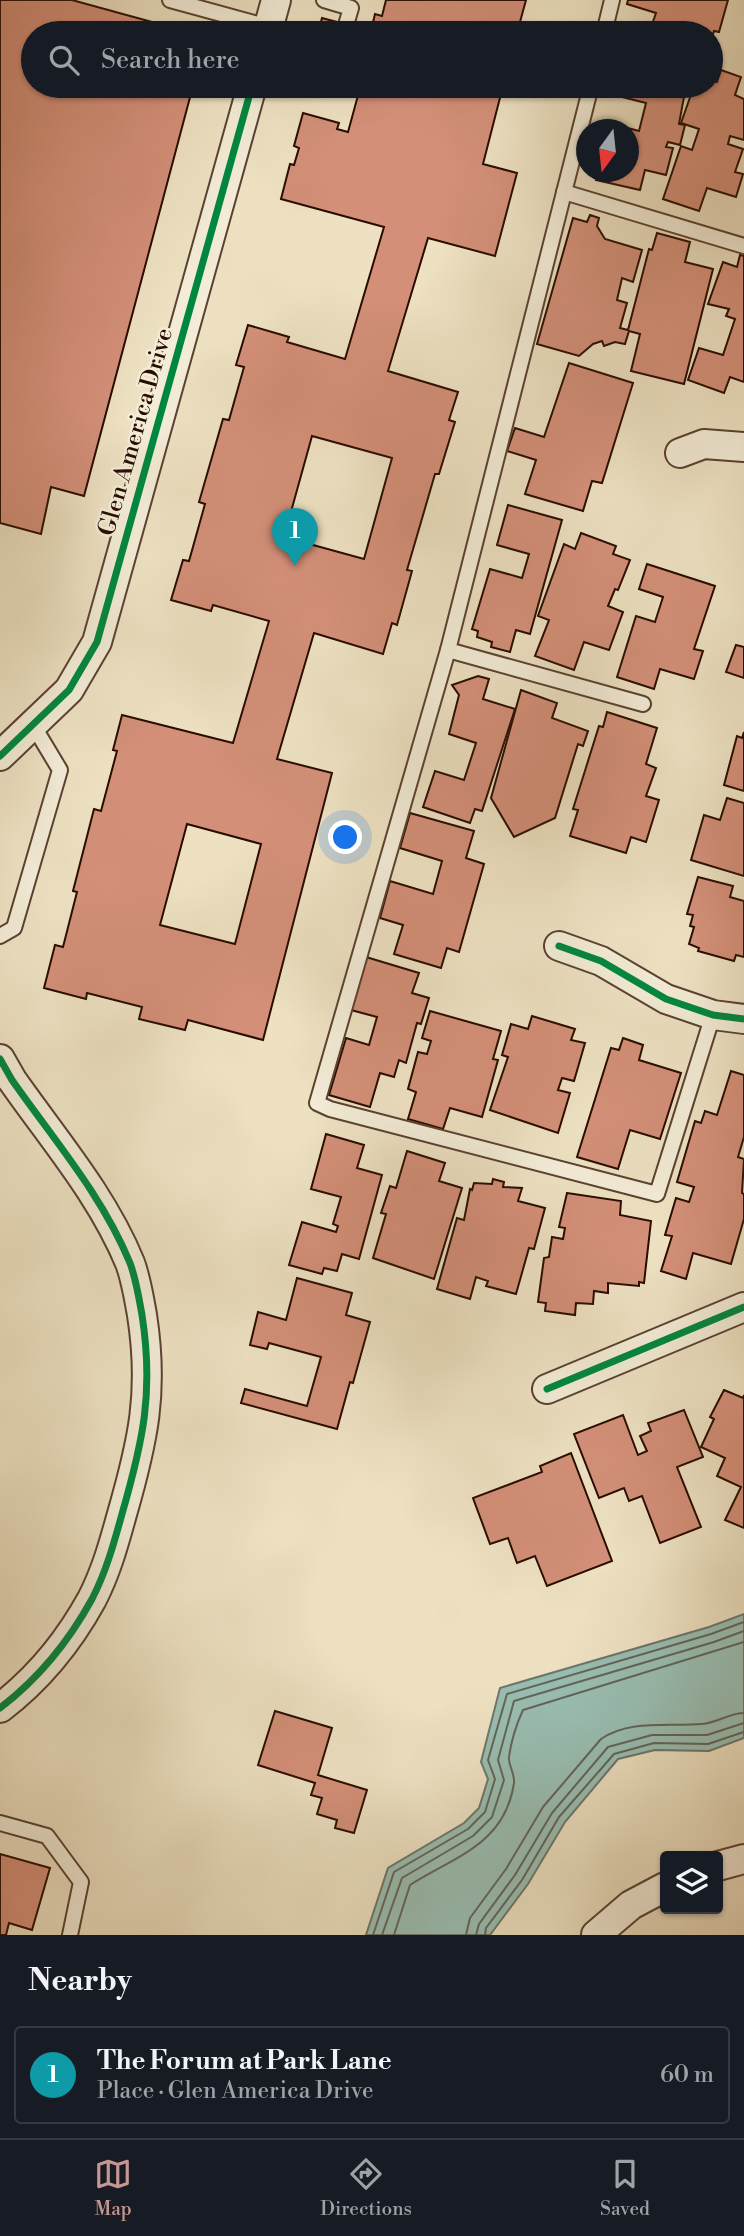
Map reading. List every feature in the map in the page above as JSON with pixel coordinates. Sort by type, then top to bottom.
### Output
[{"type":"street","name":"Glen America Drive","points":[[0,756],[69,690],[97,642],[249,98]]},
{"type":"street","points":[[680,453],[704,444],[744,447]]},
{"type":"street","points":[[558,946],[601,961],[666,999],[713,1015],[744,1019]]},
{"type":"street","points":[[0,1059],[19,1090],[100,1201],[114,1227],[131,1266],[140,1304],[149,1380],[144,1427],[133,1475],[109,1559],[92,1598],[45,1667],[0,1709]]},
{"type":"street","points":[[547,1389],[744,1307]]},
{"type":"street","points":[[723,1865],[744,1860]]},
{"type":"street","points":[[597,1935],[631,1905],[660,1890]]},
{"type":"lane","points":[[170,0],[271,20]]},
{"type":"lane","points":[[324,0],[351,8],[347,21]]},
{"type":"lane","points":[[607,21],[612,0]]},
{"type":"lane","points":[[588,98],[447,650],[317,1103],[330,1109],[657,1194],[713,1015]]},
{"type":"lane","points":[[564,192],[744,246]]},
{"type":"lane","points":[[447,650],[643,704]]},
{"type":"lane","points":[[0,936],[14,928],[60,769],[33,725]]},
{"type":"lane","points":[[0,1823],[47,1836],[81,1882],[70,1935]]},
{"type":"water","points":[[744,1614],[744,1738],[709,1751],[655,1750],[618,1759],[565,1822],[528,1884],[490,1935],[366,1935],[388,1868],[464,1823],[479,1808],[488,1779],[481,1762],[500,1688],[709,1627]]},
{"type":"building","points":[[0,0],[72,0],[148,21],[21,21],[21,98],[190,98],[84,496],[51,487],[41,534],[0,523]]},
{"type":"building","points":[[386,0],[526,0],[520,21],[373,21],[375,14],[382,16]]},
{"type":"building","points":[[628,0],[728,0],[722,21],[653,21],[656,13],[627,4]]},
{"type":"building","points":[[723,71],[741,77],[735,95],[744,99],[744,140],[730,136],[728,144],[743,149],[735,172],[743,174],[736,197],[707,188],[699,211],[663,199],[681,146],[692,150],[699,129],[681,123],[690,98],[723,98]]},
{"type":"building","points":[[357,98],[500,98],[483,164],[517,173],[495,256],[428,238],[388,371],[458,392],[449,420],[455,422],[439,474],[435,474],[407,570],[412,571],[397,625],[392,623],[383,654],[314,633],[277,759],[332,773],[263,1040],[188,1020],[185,1030],[139,1019],[142,1007],[87,993],[86,999],[44,988],[55,945],[63,947],[77,892],[73,891],[94,809],[101,811],[117,751],[113,750],[122,715],[233,743],[269,621],[213,605],[211,611],[171,600],[183,560],[189,561],[205,504],[199,502],[223,419],[229,420],[244,367],[236,365],[248,325],[289,337],[287,342],[345,359],[384,227],[281,199],[290,164],[294,165],[299,148],[294,146],[303,113],[339,123],[337,129],[348,132]],"holes":[[[312,436],[392,458],[364,559],[284,537]],[[187,824],[261,844],[235,944],[160,925]]]},
{"type":"building","points":[[626,98],[684,98],[679,124],[685,125],[680,145],[668,142],[666,147],[673,148],[666,175],[645,170],[640,190],[605,182],[639,182],[639,131],[646,103]]},
{"type":"building","points":[[590,215],[599,218],[597,226],[605,239],[642,250],[633,282],[622,278],[617,300],[627,303],[620,328],[628,330],[649,249],[652,250],[657,233],[690,242],[685,262],[713,269],[684,384],[631,371],[640,334],[629,331],[625,344],[615,342],[604,346],[602,341],[593,344],[579,356],[537,344],[573,218],[587,222]]},
{"type":"building","points":[[740,255],[744,256],[744,382],[730,377],[724,393],[688,380],[699,348],[723,355],[735,319],[726,316],[729,309],[708,304],[723,262],[737,267]]},
{"type":"building","points":[[569,363],[633,383],[602,483],[592,481],[583,511],[525,494],[536,460],[507,451],[515,428],[544,437]]},
{"type":"building","points":[[508,505],[562,520],[530,634],[516,630],[510,652],[491,647],[492,642],[477,637],[478,631],[472,629],[490,569],[522,578],[529,554],[497,545]]},
{"type":"building","points":[[581,533],[616,546],[613,554],[630,560],[618,590],[615,589],[608,606],[623,612],[609,650],[584,642],[574,670],[535,656],[549,620],[538,616],[564,544],[575,549]]},
{"type":"building","points":[[647,564],[715,586],[694,649],[703,651],[694,679],[660,669],[654,689],[617,677],[636,616],[655,622],[663,597],[639,589]]},
{"type":"building","points":[[736,645],[744,647],[744,678],[726,672]]},
{"type":"building","points":[[478,676],[489,679],[483,699],[515,709],[482,811],[475,809],[470,823],[423,807],[435,771],[464,780],[476,743],[449,734],[459,695],[452,685]]},
{"type":"building","points":[[521,690],[557,703],[552,718],[588,731],[583,746],[578,744],[555,818],[514,837],[491,798]]},
{"type":"building","points":[[607,712],[657,728],[646,764],[656,768],[646,796],[659,800],[646,842],[631,837],[626,853],[570,836],[578,810],[573,809],[599,726],[603,727]]},
{"type":"building","points":[[744,732],[744,791],[724,785],[737,736],[742,738]]},
{"type":"building","points":[[727,798],[744,803],[744,876],[691,860],[704,815],[720,820]]},
{"type":"building","points":[[410,813],[474,831],[466,858],[484,864],[459,952],[447,948],[441,968],[394,954],[403,925],[380,918],[390,881],[433,894],[442,861],[400,848]]},
{"type":"building","points":[[698,877],[733,886],[730,897],[744,901],[744,957],[736,955],[734,961],[698,951],[699,948],[689,944],[694,927],[690,926],[693,915],[687,914]]},
{"type":"building","points":[[366,957],[419,973],[412,993],[429,998],[421,1024],[417,1023],[406,1063],[399,1060],[394,1077],[380,1073],[370,1107],[329,1095],[346,1038],[369,1045],[377,1017],[351,1010]]},
{"type":"building","points":[[430,1011],[501,1031],[493,1059],[498,1060],[482,1117],[450,1108],[443,1129],[408,1119],[416,1092],[408,1089],[418,1052],[427,1054],[431,1041],[422,1038]]},
{"type":"building","points":[[532,1016],[575,1029],[571,1040],[585,1043],[574,1081],[562,1078],[558,1090],[570,1093],[558,1133],[490,1110],[508,1057],[502,1055],[511,1024],[528,1029]]},
{"type":"building","points":[[623,1038],[643,1045],[639,1060],[681,1073],[660,1139],[630,1130],[618,1169],[577,1157],[611,1048],[619,1050]]},
{"type":"building","points":[[731,1071],[744,1075],[744,1137],[738,1157],[744,1159],[744,1219],[731,1264],[693,1253],[686,1279],[661,1271],[672,1236],[665,1235],[676,1198],[689,1202],[694,1187],[677,1182],[695,1121],[701,1123],[705,1111],[717,1115]]},
{"type":"building","points":[[326,1134],[364,1145],[357,1168],[382,1175],[359,1259],[342,1254],[337,1271],[324,1268],[322,1274],[289,1265],[302,1222],[336,1232],[338,1226],[333,1224],[341,1197],[311,1189]]},
{"type":"building","points":[[407,1151],[445,1163],[439,1181],[462,1188],[434,1279],[373,1258],[386,1214],[381,1213],[390,1186],[396,1188]]},
{"type":"building","points":[[493,1179],[504,1182],[503,1187],[522,1188],[518,1201],[545,1208],[534,1249],[529,1248],[516,1294],[486,1286],[488,1281],[476,1277],[470,1299],[437,1289],[457,1218],[464,1220],[470,1189],[472,1190],[474,1183],[492,1184]]},
{"type":"building","points":[[567,1193],[621,1201],[620,1215],[651,1221],[644,1283],[639,1282],[639,1286],[608,1283],[608,1293],[594,1291],[593,1304],[576,1303],[575,1315],[545,1311],[546,1303],[538,1302],[544,1258],[549,1257],[552,1237],[563,1239],[565,1228],[559,1227]]},
{"type":"building","points":[[297,1278],[352,1293],[346,1315],[370,1322],[337,1429],[241,1403],[245,1389],[307,1406],[321,1357],[269,1343],[267,1349],[250,1345],[258,1312],[286,1320]]},
{"type":"building","points":[[724,1390],[743,1398],[744,1395],[744,1528],[725,1520],[741,1487],[717,1476],[725,1458],[701,1447],[714,1419],[710,1417]]},
{"type":"building","points":[[684,1410],[703,1457],[677,1467],[701,1527],[660,1543],[642,1496],[629,1501],[624,1488],[599,1498],[574,1434],[623,1415],[638,1455],[647,1451],[640,1436],[651,1431],[648,1423]]},
{"type":"building","points":[[571,1453],[612,1561],[547,1586],[535,1556],[517,1563],[508,1538],[490,1544],[473,1498],[542,1472],[540,1466]]},
{"type":"building","points":[[275,1711],[332,1728],[318,1775],[367,1790],[354,1833],[335,1828],[337,1820],[317,1814],[322,1798],[311,1795],[315,1783],[258,1765]]},
{"type":"building","points":[[0,1854],[50,1868],[32,1930],[9,1923],[6,1935],[0,1935]]},
{"type":"cycle path","points":[[0,756],[69,690],[97,642],[249,98]]},
{"type":"cycle path","points":[[559,946],[601,961],[666,999],[713,1015],[744,1019]]},
{"type":"cycle path","points":[[0,1059],[91,1191],[119,1238],[137,1289],[147,1368],[144,1416],[136,1463],[116,1536],[92,1599],[63,1644],[40,1672],[0,1708]]},
{"type":"cycle path","points":[[547,1389],[744,1307]]},
{"type":"place","name":"The Forum at Park Lane","points":[[295,566]]}]
